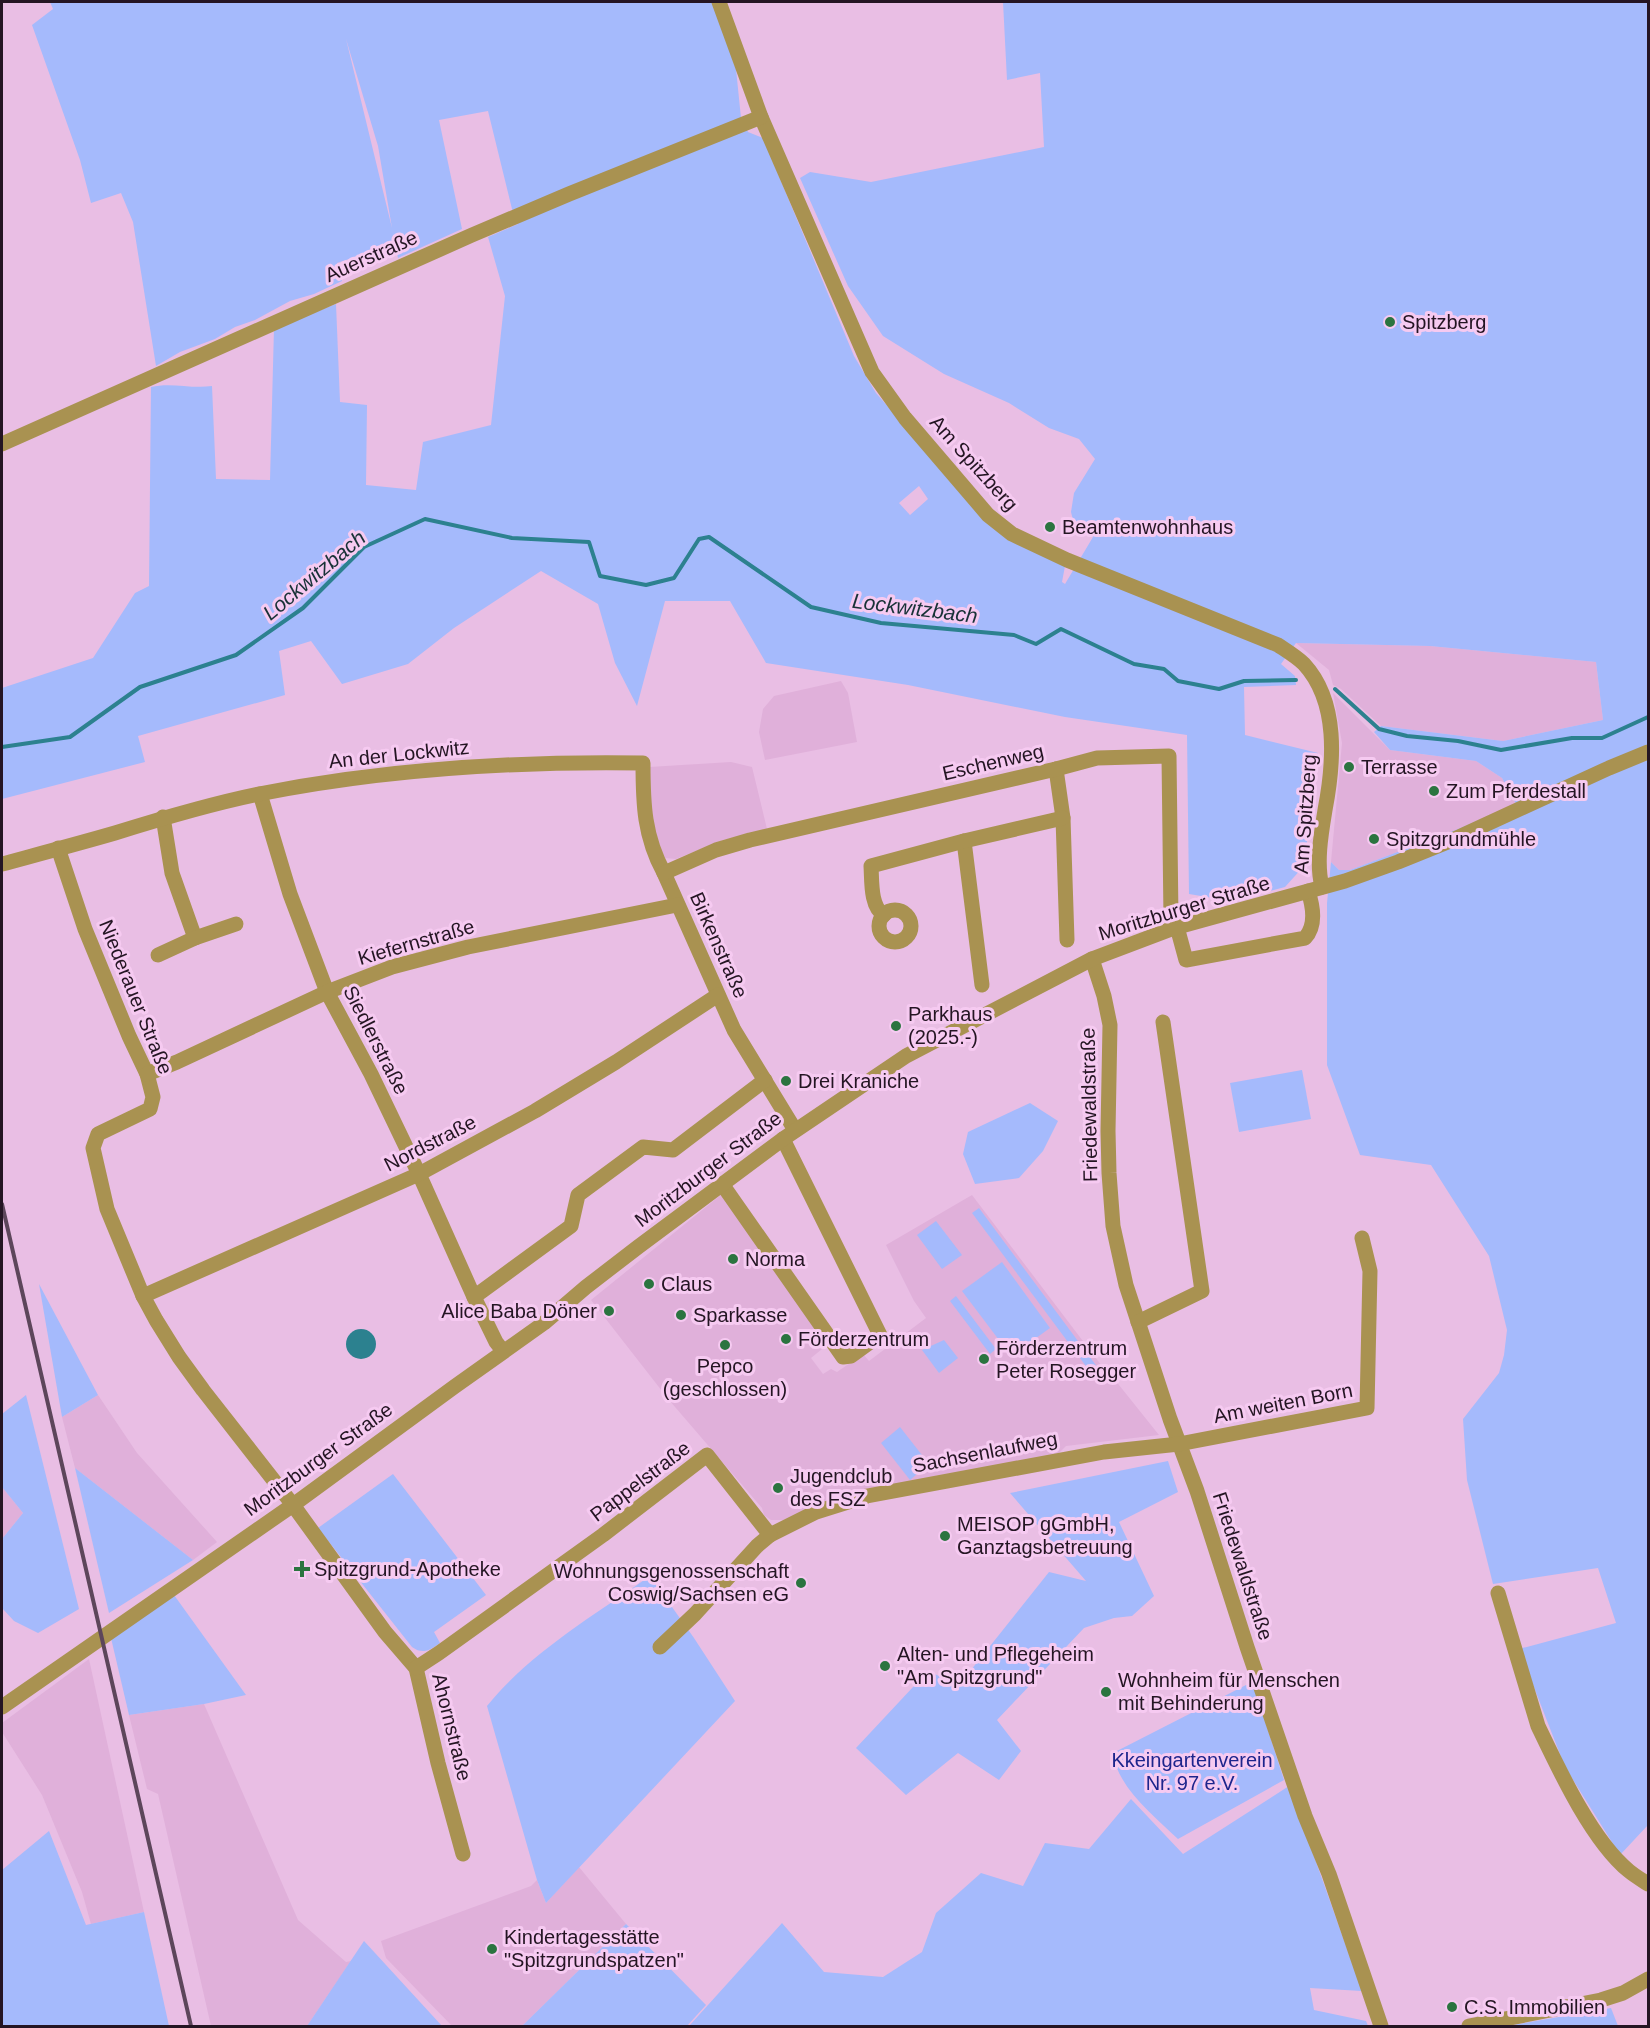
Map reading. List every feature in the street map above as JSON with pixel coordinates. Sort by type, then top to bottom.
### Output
[{"type":"street","name":"Am Spitzberg","points":[[719,2],[761,117],[872,372],[905,418],[988,515],[1012,534],[1067,560],[1278,645],[1302,662],[1321,688],[1328,710],[1332,754],[1331,779],[1320,854],[1320,879],[1312,904],[1312,927],[1305,938],[1186,960],[1176,928]]},
{"type":"street","name":"Auerstraße","points":[[2,444],[483,230],[761,117]]},
{"type":"street","name":"Moritzburger Straße","points":[[2,1707],[293,1505],[544,1323],[586,1287],[722,1184],[789,1135],[906,1056],[1092,959],[1176,928],[1385,867],[1450,841],[1648,752]]},
{"type":"street","name":"Eschenweg","points":[[664,873],[716,850],[750,840],[1056,770],[1097,758],[1169,756],[1172,919],[1176,928]]},
{"type":"street","name":"An der Lockwitz","points":[[2,864],[163,818],[260,794],[363,778],[457,768],[524,764],[643,763]]},
{"type":"street","name":"Birkenstraße","points":[[643,763],[645,823],[653,854],[664,873],[734,1030],[765,1080],[880,1335],[851,1356],[843,1357],[722,1184]]},
{"type":"street","points":[[1056,770],[1063,818],[1067,940]]},
{"type":"street","name":"Siedlerstraße","points":[[260,794],[290,894],[327,992],[419,1174],[474,1297],[503,1352]]},
{"type":"street","points":[[163,818],[172,873],[195,938]]},
{"type":"street","points":[[884,915],[878,912],[875,905],[871,866],[1063,818]]},
{"type":"street","points":[[964,841],[982,985]]},
{"type":"street","name":"Niederauer Straße","points":[[58,848],[85,928],[147,1074],[153,1097],[150,1109],[98,1134],[93,1148],[107,1209],[143,1296],[184,1365],[293,1505]]},
{"type":"street","name":"Kiefernstraße","points":[[147,1074],[327,992],[392,966],[468,947],[678,905]]},
{"type":"street","points":[[158,955],[195,938],[236,924]]},
{"type":"street","name":"Friedewaldstraße","points":[[1092,959],[1104,996],[1110,1025],[1108,1131],[1113,1226],[1126,1285],[1305,1816],[1329,1874],[1381,2026]]},
{"type":"street","name":"Nordstraße","points":[[143,1296],[419,1174],[535,1111],[616,1062],[718,995]]},
{"type":"street","points":[[1138,1322],[1202,1292],[1163,1022]]},
{"type":"street","points":[[474,1297],[571,1226],[578,1195],[643,1147],[673,1150],[765,1080]]},
{"type":"street","name":"Am weiten Born","points":[[1179,1444],[1367,1408],[1370,1271],[1362,1238]]},
{"type":"street","name":"Sachsenlaufweg","points":[[770,1535],[816,1512],[867,1496],[1104,1452],[1179,1444]]},
{"type":"street","name":"Pappelstraße","points":[[416,1668],[603,1535],[707,1455],[770,1535]]},
{"type":"street","name":"Ahornstraße","points":[[293,1505],[351,1587],[416,1668],[438,1763],[463,1854]]},
{"type":"street","points":[[660,1647],[695,1614],[757,1546],[770,1535]]},
{"type":"street","points":[[1498,1593],[1539,1726],[1552,1753],[1592,1825],[1628,1870],[1648,1884]]},
{"type":"street","points":[[1469,2026],[1601,2001],[1623,1993],[1648,1979]]},
{"type":"shaded area","points":[[1296,643],[1430,646],[1596,662],[1603,720],[1503,741],[1381,726],[1341,689],[1333,685],[1329,670]]},
{"type":"shaded area","points":[[841,681],[848,693],[857,742],[765,760],[759,732],[763,709],[774,696]]},
{"type":"shaded area","name":"Spitzgrundmühle","points":[[1333,693],[1390,750],[1476,761],[1502,778],[1516,804],[1458,829],[1350,870],[1339,870],[1331,862],[1342,743]]},
{"type":"shaded area","points":[[731,762],[752,767],[767,829],[723,840],[676,859],[665,858],[657,848],[652,824],[649,767]]},
{"type":"shaded area","name":"Förderzentrum Peter Rosegger","points":[[722,1194],[827,1345],[811,1358],[823,1374],[831,1369],[837,1372],[863,1354],[869,1361],[926,1318],[914,1301],[886,1245],[972,1195],[1111,1378],[1159,1435],[1066,1446],[1058,1454],[784,1520],[771,1520],[764,1515],[762,1508],[669,1400],[591,1300]]},
{"type":"shaded area","points":[[361,1329],[367,1330],[375,1338],[375,1350],[367,1358],[361,1359],[355,1358],[347,1350],[346,1344],[347,1338],[355,1330]]},
{"type":"shaded area","points":[[98,1395],[137,1453],[217,1542],[193,1560],[75,1468],[62,1417]]},
{"type":"shaded area","points":[[2,1487],[23,1513],[2,1539]]},
{"type":"shaded area","points":[[89,1659],[144,1912],[91,1924],[82,1892],[42,1795],[2,1732],[2,1723]]},
{"type":"shaded area","points":[[204,1704],[298,1920],[346,1962],[351,1961],[307,2026],[211,2026],[158,1794],[147,1789],[129,1715]]},
{"type":"shaded area","name":"Kindertagesstätte \"Spitzgrundspatzen\"","points":[[579,1867],[626,1924],[522,2026],[452,2026],[386,1958],[381,1941],[531,1886],[537,1880],[546,1903]]},
{"type":"green space","points":[[50,2],[714,2],[736,69],[741,118],[748,132],[763,138],[854,356],[876,393],[992,525],[1065,566],[1062,582],[1065,584],[1093,537],[1076,532],[1071,512],[1074,493],[1095,459],[1079,439],[1049,428],[1009,403],[944,374],[883,336],[848,286],[800,178],[810,172],[871,182],[1044,147],[1040,73],[1007,80],[1003,2],[1648,2],[1648,1825],[1620,1855],[1565,1767],[1519,1649],[1616,1623],[1598,1568],[1493,1584],[1467,1480],[1463,1419],[1499,1373],[1507,1330],[1489,1256],[1431,1165],[1360,1155],[1327,1065],[1327,903],[1331,862],[1339,870],[1350,870],[1458,829],[1516,804],[1502,778],[1476,761],[1390,750],[1374,732],[1381,726],[1503,741],[1603,720],[1596,662],[1430,646],[1296,643],[1281,664],[1295,676],[1296,685],[1244,687],[1245,735],[1318,753],[1304,866],[1285,887],[1231,901],[1189,894],[1187,735],[1065,717],[908,685],[766,663],[730,601],[665,601],[637,706],[615,663],[598,604],[541,571],[454,628],[408,664],[342,684],[311,641],[279,651],[285,695],[138,736],[145,762],[2,799],[2,688],[93,658],[135,593],[149,586],[151,387],[212,386],[216,479],[270,480],[274,328],[336,304],[340,402],[367,405],[366,485],[416,490],[423,442],[491,425],[505,296],[488,237],[518,224],[512,209],[488,111],[439,120],[462,229],[398,258],[395,244],[337,263],[342,281],[314,294],[290,301],[215,339],[180,352],[156,366],[133,222],[121,193],[91,203],[80,160],[32,25],[53,9]],"holes":[[[346,39],[378,146],[392,228]],[[919,486],[928,499],[910,515],[899,503]]]},
{"type":"green space","points":[[1302,1070],[1311,1119],[1239,1132],[1230,1083]]},
{"type":"green space","points":[[1030,1103],[1058,1121],[1043,1151],[1019,1178],[975,1184],[963,1154],[968,1132]]},
{"type":"green space","points":[[979,1208],[1104,1376],[1097,1381],[972,1213]]},
{"type":"green space","points":[[936,1221],[962,1255],[942,1269],[917,1235]]},
{"type":"green space","points":[[1002,1262],[1050,1328],[1011,1356],[962,1291]]},
{"type":"green space","points":[[39,1284],[98,1395],[62,1417]]},
{"type":"green space","points":[[956,1296],[996,1349],[990,1354],[950,1301]]},
{"type":"green space","points":[[944,1340],[958,1358],[939,1373],[922,1350]]},
{"type":"green space","points":[[26,1395],[79,1609],[38,1633],[14,1621],[2,1608],[2,1539],[23,1513],[2,1487],[2,1414]]},
{"type":"green space","points":[[900,1427],[929,1464],[910,1480],[881,1443]]},
{"type":"green space","points":[[1168,1461],[1178,1492],[1119,1522],[1154,1596],[1132,1616],[1114,1618],[1084,1628],[997,1720],[1021,1751],[999,1780],[958,1753],[906,1795],[856,1748],[928,1671],[959,1685],[1049,1572],[1086,1581],[1010,1493]]},
{"type":"green space","points":[[75,1468],[193,1560],[109,1613]]},
{"type":"green space","points":[[393,1474],[486,1595],[434,1632],[440,1643],[426,1651],[412,1647],[318,1528]]},
{"type":"green space","points":[[650,1576],[735,1701],[546,1903],[537,1880],[487,1706],[504,1687],[543,1652]]},
{"type":"green space","points":[[174,1595],[246,1695],[129,1715],[111,1638]]},
{"type":"green space","name":"Kkeingartenverein Nr. 97 e.V.","points":[[1246,1685],[1254,1687],[1284,1780],[1178,1839],[1148,1811],[1129,1789],[1121,1778],[1113,1753]]},
{"type":"green space","points":[[1289,1786],[1362,1991],[1310,1988],[1314,2010],[1366,2021],[1368,2026],[689,2026],[782,1923],[824,1972],[883,1977],[922,1952],[936,1913],[981,1873],[1023,1886],[1045,1843],[1089,1849],[1131,1799],[1183,1854]]},
{"type":"green space","points":[[49,1831],[86,1925],[144,1912],[169,2026],[2,2026],[2,1870]]},
{"type":"green space","points":[[626,1924],[706,2005],[687,2026],[522,2026]]},
{"type":"green space","points":[[364,1941],[442,2026],[307,2026]]},
{"type":"green space","points":[[1611,2008],[1618,2026],[1507,2026]]},
{"type":"waterway","name":"Lockwitzbach","points":[[2,747],[70,737],[140,687],[236,655],[303,608],[364,547],[425,519],[512,538],[589,542],[600,576],[646,585],[674,578],[699,539],[709,537],[811,607],[881,623],[1014,635],[1036,644],[1061,629],[1134,664],[1164,669],[1178,681],[1219,689],[1244,681],[1296,680]]},
{"type":"waterway","name":"Lockwitzbach","points":[[1335,689],[1379,729],[1407,736],[1458,741],[1501,750],[1572,738],[1602,738],[1648,717]]},
{"type":"railway","points":[[2,1204],[191,2026]]},
{"type":"place","name":"Spitzberg","points":[[1390,322]]},
{"type":"place","name":"Beamtenwohnhaus","points":[[1050,527]]},
{"type":"place","name":"Terrasse","points":[[1349,767]]},
{"type":"place","name":"Zum Pferdestall","points":[[1434,791]]},
{"type":"place","name":"Spitzgrundmühle","points":[[1374,839]]},
{"type":"place","name":"Parkhaus (2025.-)","points":[[896,1026]]},
{"type":"place","name":"Drei Kraniche","points":[[786,1081]]},
{"type":"place","name":"Norma","points":[[733,1259]]},
{"type":"place","name":"Claus","points":[[649,1284]]},
{"type":"place","name":"Alice Baba Döner","points":[[609,1311]]},
{"type":"place","name":"Sparkasse","points":[[681,1315]]},
{"type":"place","name":"Förderzentrum","points":[[786,1339]]},
{"type":"place","name":"Pepco (geschlossen)","points":[[725,1345]]},
{"type":"place","name":"Förderzentrum Peter Rosegger","points":[[984,1359]]},
{"type":"place","name":"Jugendclub des FSZ","points":[[778,1488]]},
{"type":"place","name":"MEISOP gGmbH, Ganztagsbetreuung","points":[[945,1536]]},
{"type":"place","name":"Spitzgrund-Apotheke","points":[[302,1569]]},
{"type":"place","name":"Wohnungsgenossenschaft Coswig/Sachsen eG","points":[[801,1583]]},
{"type":"place","name":"Alten- und Pflegeheim \"Am Spitzgrund\"","points":[[885,1666]]},
{"type":"place","name":"Wohnheim für Menschen mit Behinderung","points":[[1106,1692]]},
{"type":"place","name":"Kindertagesstätte \"Spitzgrundspatzen\"","points":[[492,1949]]},
{"type":"place","name":"C.S. Immobilien","points":[[1452,2007]]}]
